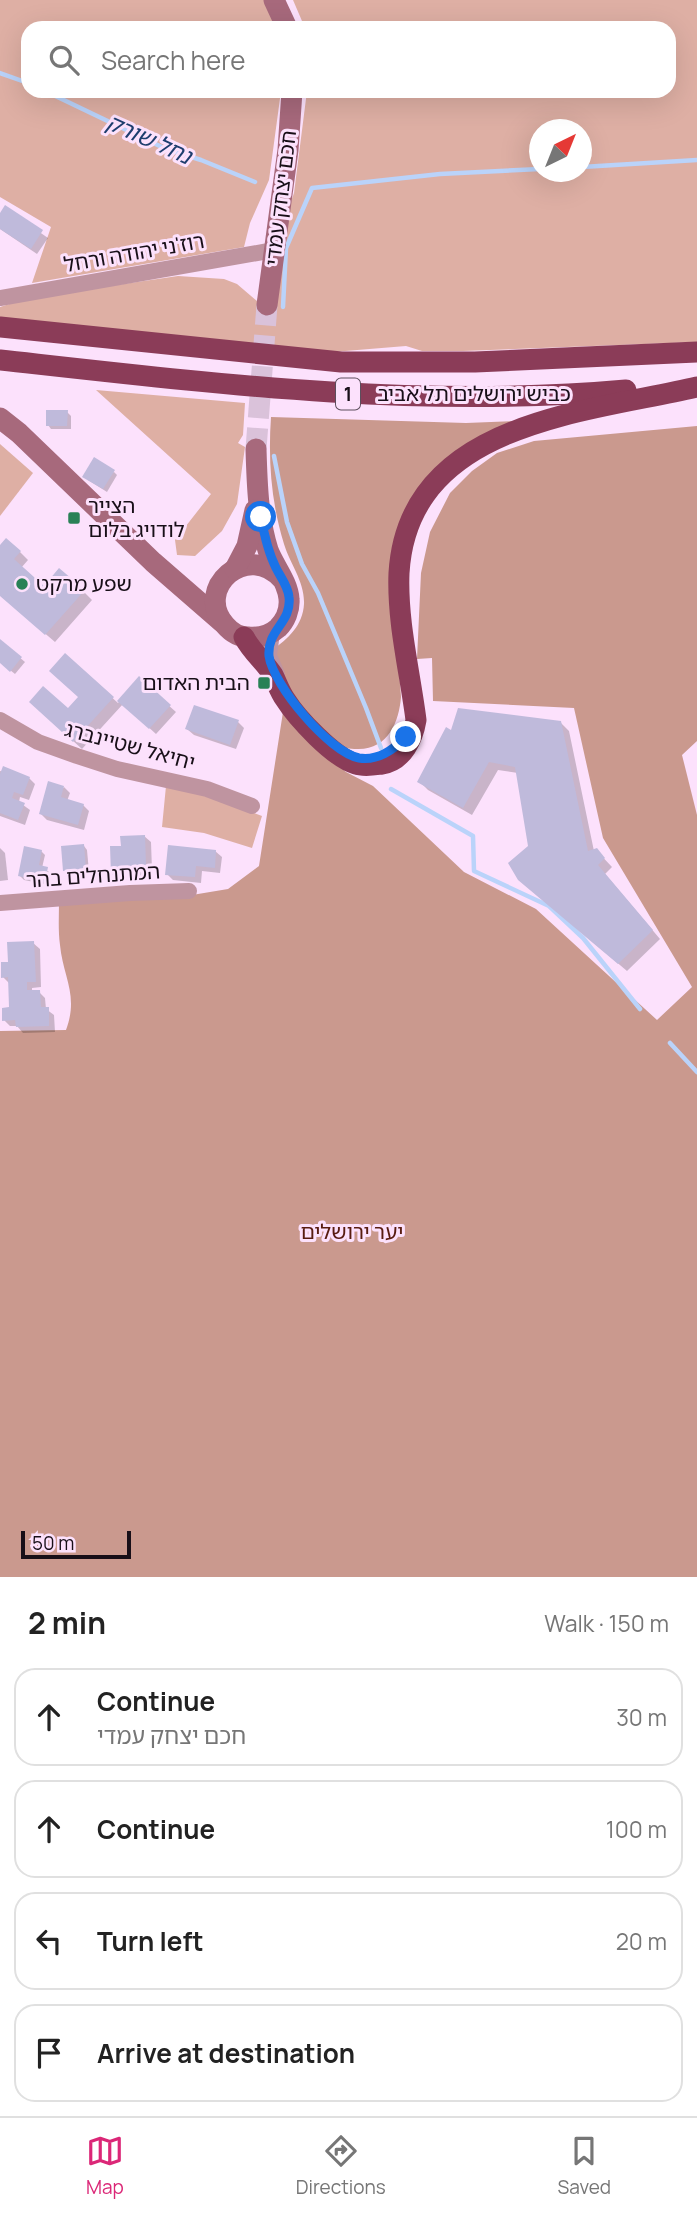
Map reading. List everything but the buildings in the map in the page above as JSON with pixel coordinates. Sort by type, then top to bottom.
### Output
[{"type":"highway","name":"כביש ירושלים תל אביב","points":[[0,327],[341,362],[475,362],[697,352]]},
{"type":"highway","name":"כביש ירושלים תל אביב","points":[[0,360],[341,394],[425,397],[567,395],[697,385]]},
{"type":"highway","points":[[244,637],[252,653],[273,676],[285,700],[326,745],[355,764],[389,763],[413,737],[416,720],[399,600],[400,570],[404,542],[412,518],[425,495],[462,457],[504,435],[562,414],[697,385]]},
{"type":"main road","points":[[274,0],[284,21]]},
{"type":"main road","name":"חכם יצחק עמדי","points":[[267,305],[288,150],[292,98]]},
{"type":"main road","points":[[0,418],[153,562],[231,631],[244,637],[257,638],[272,632],[284,621],[289,594],[272,561],[264,534],[256,449]]},
{"type":"main road","points":[[223,624],[216,608],[216,596],[219,585],[244,553],[250,538],[258,490]]},
{"type":"main road","points":[[153,562],[174,575],[193,582],[213,580],[232,570],[257,564],[268,568],[282,579]]},
{"type":"street","name":"רוז'ני יהודה ורחל","points":[[0,298],[274,250]]},
{"type":"street","points":[[272,632],[269,656],[284,689],[298,709],[337,747],[358,758],[379,757],[406,737],[413,737]]},
{"type":"street","name":"יחיאל שטיינברג","points":[[0,720],[38,742],[77,756],[117,769],[207,789],[252,806]]},
{"type":"street","name":"המתנחלים בהר","points":[[0,903],[189,891]]},
{"type":"shaded area","points":[[0,0],[266,0],[276,21],[21,21],[21,98],[280,98],[269,180],[250,223],[244,247],[32,283],[51,227],[0,197]]},
{"type":"shaded area","points":[[293,0],[697,0],[697,342],[463,351],[422,351],[406,346],[333,352],[0,318],[0,307],[28,298],[178,276],[224,279],[237,284],[257,301],[294,193],[306,98],[676,98],[676,21],[302,21]]},
{"type":"shaded area","points":[[96,390],[245,403],[243,435],[238,443],[245,447],[237,504],[222,531],[195,556],[177,555],[175,540],[211,494]]},
{"type":"shaded area","points":[[0,444],[33,473],[0,516]]},
{"type":"shaded area","points":[[166,786],[211,797],[262,816],[252,848],[204,833],[162,827]]},
{"type":"green space","points":[[271,417],[466,423],[515,421],[436,471],[393,587],[401,697],[398,716],[384,740],[368,748],[352,749],[341,746],[314,723],[290,694],[272,650],[294,631],[303,612],[304,596],[284,544],[273,497],[270,465]]},
{"type":"green space","name":"יער ירושלים","points":[[697,426],[697,741],[682,755],[697,815],[697,1577],[0,1577],[0,1031],[66,1030],[70,1018],[71,996],[60,945],[59,901],[186,896],[228,889],[259,866],[283,712],[315,746],[346,772],[373,786],[464,872],[536,909],[657,1020],[692,987],[603,838],[574,708],[433,701],[432,658],[417,659],[421,573],[430,532],[450,493],[472,471],[497,453],[534,441]]},
{"type":"waterway","name":"נחל שורק","points":[[0,73],[21,80]]},
{"type":"waterway","name":"נחל שורק","points":[[60,98],[166,149],[255,182]]},
{"type":"waterway","name":"נחל שורק","points":[[592,166],[697,160]]},
{"type":"waterway","name":"נחל שורק","points":[[283,307],[286,248],[312,188],[440,174],[529,170]]},
{"type":"waterway","points":[[274,456],[287,522],[302,564],[318,593],[381,748]]},
{"type":"waterway","points":[[391,789],[473,836],[474,871],[549,906],[583,938],[640,1009]]},
{"type":"waterway","points":[[670,1043],[697,1072]]},
{"type":"tunnel","points":[[256,449],[267,305]]},
{"type":"place","name":"הצייר לודויג בלום","points":[[74,518]]},
{"type":"place","name":"שפע מרקט","points":[[22,584]]},
{"type":"place","name":"הבית האדום","points":[[264,683]]},
{"type":"route","points":[[261,517],[269,552],[287,588],[289,599],[284,621],[272,632],[269,656],[284,689],[316,728],[337,747],[358,758],[379,757],[406,737]]}]
